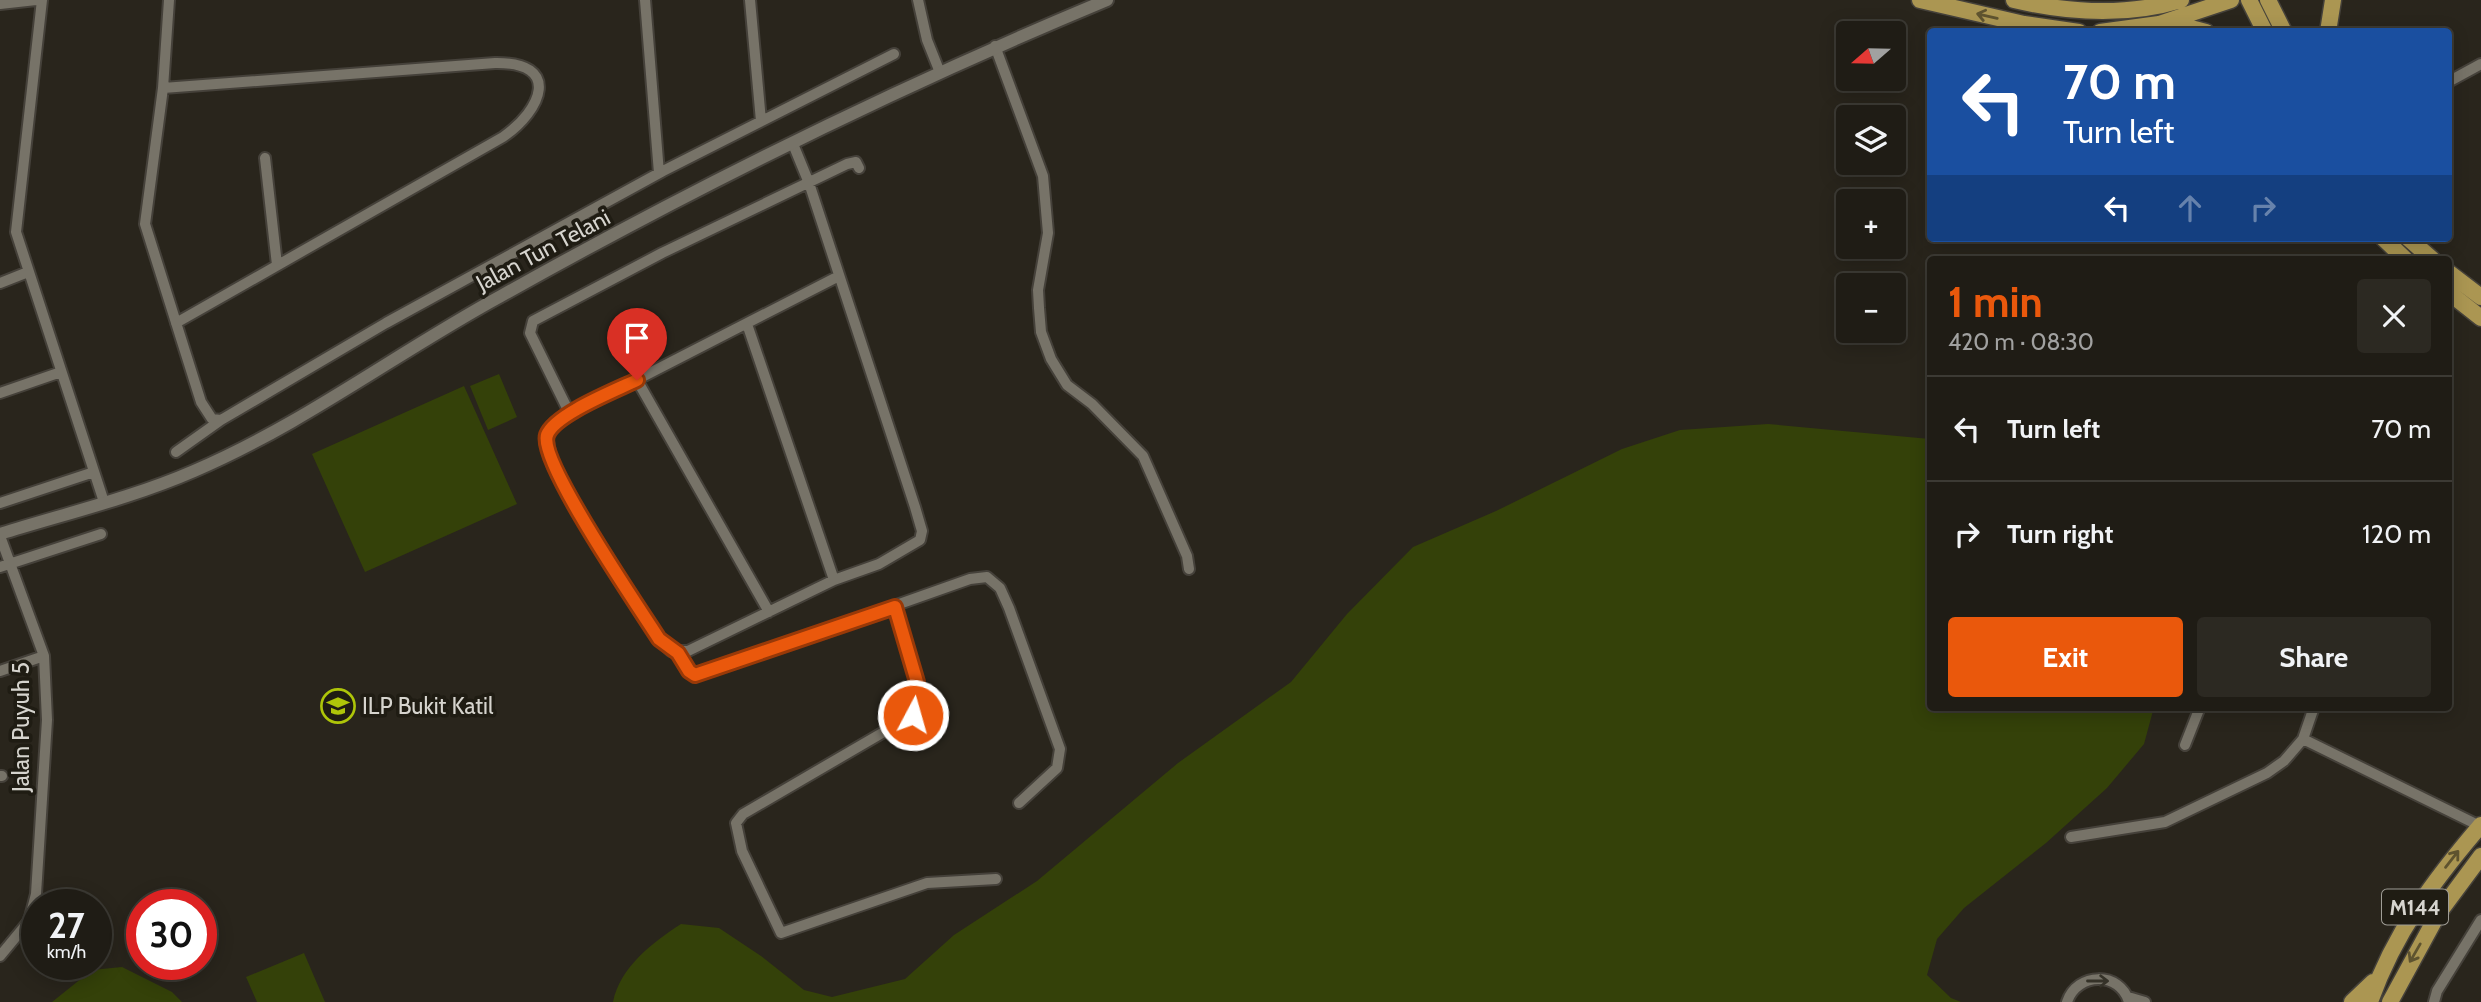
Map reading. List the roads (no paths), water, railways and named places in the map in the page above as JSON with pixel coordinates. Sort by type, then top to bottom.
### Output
[{"type":"main road","points":[[1920,0],[2052,28]]},
{"type":"main road","points":[[2014,0],[2089,12],[2140,8],[2181,0]]},
{"type":"main road","points":[[2140,8],[2165,0]]},
{"type":"main road","points":[[2130,28],[2159,24],[2231,0]]},
{"type":"main road","points":[[2249,0],[2262,28]]},
{"type":"main road","points":[[2269,0],[2282,28]]},
{"type":"main road","points":[[2282,0],[2284,28]]},
{"type":"main road","points":[[2329,28],[2333,0]]},
{"type":"main road","points":[[2387,242],[2403,256]]},
{"type":"main road","points":[[2413,242],[2429,256]]},
{"type":"main road","points":[[2452,275],[2481,297]]},
{"type":"main road","points":[[2452,295],[2481,318]]},
{"type":"main road","name":"M144","points":[[2370,1002],[2384,963],[2419,901],[2480,826]]},
{"type":"main road","name":"M144","points":[[2390,1002],[2438,914],[2481,856]]},
{"type":"main road","points":[[2352,1002],[2369,987],[2384,963]]},
{"type":"street","points":[[0,4],[36,0]]},
{"type":"street","points":[[41,0],[16,232],[104,502]]},
{"type":"street","points":[[169,0],[163,88],[145,224],[206,413],[212,419],[221,420]]},
{"type":"street","points":[[645,0],[659,173]]},
{"type":"street","points":[[750,0],[761,121]]},
{"type":"street","points":[[919,0],[927,40],[939,71]]},
{"type":"street","name":"Jalan Tun Telani","points":[[0,535],[104,502],[214,462],[321,403],[499,296],[939,71],[1107,0]]},
{"type":"street","points":[[995,46],[1043,176],[1047,240],[1038,289],[1038,308],[1041,332],[1051,359],[1067,385],[1092,404],[1143,456],[1187,556],[1189,569]]},
{"type":"street","points":[[176,452],[221,420],[386,323],[659,173],[894,54]]},
{"type":"street","points":[[163,88],[495,63],[523,65],[534,70],[538,79],[536,102],[517,128],[176,323]]},
{"type":"street","points":[[2452,80],[2481,64]]},
{"type":"street","points":[[678,653],[688,651],[834,580],[914,546],[922,531],[809,183],[793,144]]},
{"type":"street","points":[[265,158],[277,265]]},
{"type":"street","points":[[570,414],[530,333],[529,327],[533,321],[662,253],[809,183],[854,162],[859,168]]},
{"type":"street","points":[[0,283],[28,272]]},
{"type":"street","points":[[839,276],[570,414],[553,426],[547,436],[552,464],[659,639],[678,653],[689,671],[701,674],[979,577],[987,577],[1000,588],[1060,750],[1057,768],[1019,803]]},
{"type":"street","points":[[747,324],[834,580]]},
{"type":"street","points":[[0,393],[61,372]]},
{"type":"street","points":[[637,380],[769,612]]},
{"type":"street","points":[[0,503],[94,471]]},
{"type":"street","points":[[5,565],[101,534]]},
{"type":"street","name":"Jalan Puyuh 5","points":[[0,535],[5,565],[44,656],[47,720],[36,894],[29,921],[0,956]]},
{"type":"street","points":[[895,607],[917,682],[913,715],[743,814],[736,823],[742,851],[781,933],[928,883],[996,879]]},
{"type":"street","points":[[0,671],[44,656]]},
{"type":"street","points":[[2185,745],[2198,711]]},
{"type":"street","points":[[2071,836],[2145,826],[2182,814],[2267,773],[2284,761],[2303,738],[2313,711]]},
{"type":"street","points":[[2303,738],[2480,826]]},
{"type":"street","points":[[2434,1002],[2437,991],[2481,920]]},
{"type":"street","points":[[2067,1002],[2074,989],[2092,979],[2112,981],[2129,1000],[2145,1002]]},
{"type":"place","name":"ILP Bukit Katil","points":[[338,706]]}]
